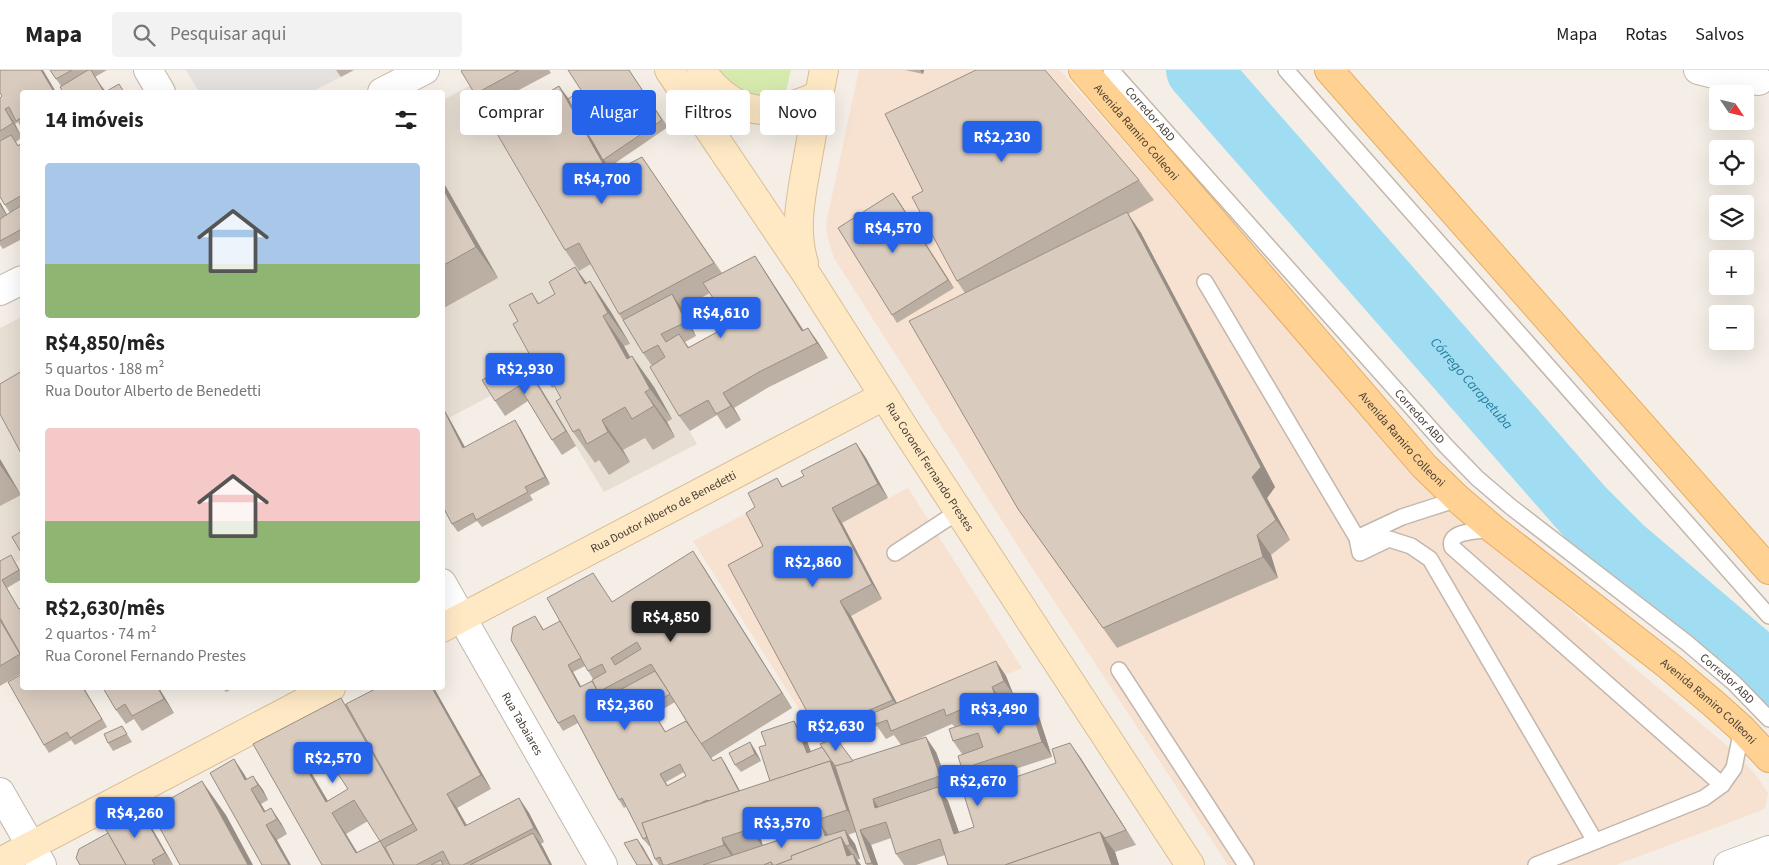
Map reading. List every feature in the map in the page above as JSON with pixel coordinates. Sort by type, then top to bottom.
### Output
[{"type":"main road","name":"Rua Coronel Fernando Prestes","points":[[669,70],[807,275],[1190,865]]},
{"type":"main road","points":[[701,70],[711,84],[731,101],[758,110],[786,107],[821,83]]},
{"type":"main road","name":"Avenida Ramiro Colleoni","points":[[1083,70],[1418,459],[1458,499],[1493,529],[1668,666],[1742,729],[1769,758]]},
{"type":"main road","points":[[1329,70],[1769,570]]},
{"type":"main road","points":[[807,275],[800,252],[798,233],[799,208],[821,83]]},
{"type":"main road","name":"Rua Doutor Alberto de Benedetti","points":[[453,623],[884,396]]},
{"type":"main road","points":[[0,862],[37,856],[328,690]]},
{"type":"street","points":[[148,70],[160,90]]},
{"type":"street","points":[[386,90],[426,70]]},
{"type":"street","points":[[1698,70],[1724,77],[1759,81]]},
{"type":"street","points":[[0,291],[20,281]]},
{"type":"street","name":"Rua Tabaiares","points":[[445,594],[453,623],[603,865]]},
{"type":"street","points":[[0,792],[37,856]]},
{"type":"street","points":[[1728,865],[1769,850]]},
{"type":"lane","name":"Corredor ABD","points":[[1111,70],[1471,472],[1511,507],[1687,643],[1734,683],[1769,719]]},
{"type":"lane","points":[[1286,70],[1769,616]]},
{"type":"lane","points":[[1205,282],[1357,538],[1360,553],[1389,539],[1411,546],[1430,560],[1595,841]]},
{"type":"lane","points":[[1357,538],[1402,517],[1458,499]]},
{"type":"lane","points":[[895,553],[959,511]]},
{"type":"lane","points":[[1493,529],[1457,534],[1450,542],[1452,547],[1722,786]]},
{"type":"lane","points":[[1119,670],[1246,865]]},
{"type":"lane","points":[[1536,865],[1704,798],[1722,786],[1734,768],[1742,729]]},
{"type":"shaded area","points":[[186,70],[337,70],[341,77],[315,90],[198,90]]},
{"type":"shaded area","points":[[859,70],[1060,70],[1425,484],[1534,577],[1619,655],[1736,753],[1755,774],[1768,793],[1765,808],[1616,865],[1228,865],[1029,563],[834,258],[826,224]]},
{"type":"shaded area","points":[[471,85],[474,90],[462,90]]},
{"type":"shaded area","points":[[460,91],[460,135],[500,135],[579,270],[593,263],[697,444],[604,492],[532,374],[445,420],[445,99]]},
{"type":"shaded area","points":[[20,318],[20,560],[0,571],[0,328]]},
{"type":"shaded area","points":[[908,488],[1022,668],[826,752],[693,541],[787,492],[812,539]]},
{"type":"green space","points":[[712,70],[791,70],[786,90],[760,90],[760,100],[750,98],[750,90],[738,90]]},
{"type":"building","points":[[0,70],[41,70],[53,90],[20,90],[20,118],[16,121],[9,107],[5,109],[13,123],[0,131],[0,98],[2,96],[0,93]]},
{"type":"building","points":[[50,70],[72,70],[56,79]]},
{"type":"building","points":[[91,70],[103,90],[62,90],[60,87]]},
{"type":"building","points":[[519,70],[482,90],[473,90],[461,71]]},
{"type":"building","points":[[568,70],[629,70],[642,90],[581,90]]},
{"type":"building","points":[[976,70],[1045,70],[1139,180],[957,281],[912,197],[923,191],[885,114]]},
{"type":"building","points":[[119,84],[123,90],[108,90]]},
{"type":"building","points":[[559,86],[561,90],[552,90]]},
{"type":"building","points":[[562,91],[572,109],[572,135],[587,135],[609,174],[642,157],[714,263],[619,314],[579,243],[565,250],[498,135],[562,135]]},
{"type":"building","points":[[572,96],[572,106],[568,99]]},
{"type":"building","points":[[656,111],[662,120],[656,124]]},
{"type":"building","points":[[11,135],[18,146],[20,144],[20,196],[5,205],[0,197],[0,141]]},
{"type":"building","points":[[589,135],[640,135],[603,160]]},
{"type":"building","points":[[445,192],[476,247],[445,264]]},
{"type":"building","points":[[893,193],[948,280],[892,315],[838,228]]},
{"type":"building","points":[[20,206],[20,230],[0,241],[0,219]]},
{"type":"building","points":[[1127,212],[1261,467],[1252,477],[1276,520],[1257,535],[1263,557],[1103,628],[1018,509],[909,321]]},
{"type":"building","points":[[755,256],[802,331],[808,328],[817,343],[759,372],[723,393],[731,406],[716,414],[708,400],[679,416],[650,367],[665,357],[658,345],[643,353],[623,320],[672,294],[686,322],[661,334],[666,342],[679,334],[688,348],[752,313],[745,302],[723,313],[703,283]]},
{"type":"building","points":[[575,267],[585,284],[590,281],[608,313],[603,316],[627,359],[632,356],[650,389],[645,392],[654,406],[632,419],[625,407],[602,420],[608,432],[587,444],[579,429],[573,432],[556,401],[561,398],[537,354],[531,357],[513,324],[518,321],[509,305],[532,293],[538,304],[555,294],[549,282]]},
{"type":"building","points":[[522,360],[566,431],[552,440],[519,386],[495,401],[482,380]]},
{"type":"building","points":[[20,372],[20,451],[0,414],[0,384]]},
{"type":"building","points":[[445,412],[463,448],[515,420],[545,477],[525,487],[528,492],[476,520],[473,513],[452,524],[445,511]]},
{"type":"building","points":[[856,443],[878,484],[832,508],[872,584],[840,601],[893,700],[818,732],[728,565],[763,546],[746,513],[755,507],[748,493],[777,478],[782,487],[804,476],[801,471]]},
{"type":"building","points":[[20,532],[20,551],[12,537]]},
{"type":"building","points":[[693,551],[782,693],[701,744],[651,664],[598,692],[592,680],[606,672],[602,664],[588,671],[547,598],[593,573],[612,602]],"holes":[[[637,642],[641,649],[615,665],[611,658]]]},
{"type":"building","points":[[11,555],[19,570],[2,580],[20,608],[20,653],[0,618],[0,561]]},
{"type":"building","points":[[535,616],[543,630],[560,621],[581,658],[568,665],[580,687],[592,681],[603,699],[655,671],[670,694],[650,706],[665,732],[686,721],[713,761],[721,757],[739,791],[642,823],[647,837],[643,839],[622,798],[619,800],[574,715],[558,723],[511,640],[513,627]],"holes":[[[680,764],[686,776],[667,786],[660,774]]]},
{"type":"building","points":[[0,620],[20,654],[0,666]]},
{"type":"building","points":[[996,661],[1004,681],[992,687],[995,695],[946,716],[944,709],[891,731],[887,720],[876,724],[871,714]]},
{"type":"building","points":[[20,675],[20,690],[84,690],[102,719],[70,738],[67,732],[44,745],[8,682]]},
{"type":"building","points":[[104,690],[159,690],[164,699],[132,716],[125,704],[116,710]]},
{"type":"building","points":[[373,690],[433,690],[481,775],[447,794],[465,826],[519,798],[534,828],[463,865],[450,865],[443,851],[416,865],[394,865],[385,847],[417,830],[346,704]]},
{"type":"building","points":[[341,698],[413,824],[380,841],[394,865],[322,865],[253,744]],"holes":[[[317,742],[348,789],[326,802],[298,754]],[[354,800],[380,841],[356,853],[332,813]]]},
{"type":"building","points":[[1029,703],[1042,742],[962,769],[958,756],[983,747],[978,733],[953,741],[949,729]]},
{"type":"building","points":[[794,721],[807,753],[822,747],[835,766],[830,761],[770,781],[759,747],[766,745],[761,732]]},
{"type":"building","points":[[122,726],[127,734],[108,743],[104,734]]},
{"type":"building","points":[[926,737],[940,776],[873,799],[875,808],[938,787],[954,834],[974,827],[964,795],[1056,763],[1052,749],[1070,743],[1126,830],[1105,838],[1100,832],[1005,865],[948,865],[940,839],[896,854],[886,822],[860,830],[872,863],[866,864],[835,766]]},
{"type":"building","points":[[836,738],[853,761],[835,766],[820,744]]},
{"type":"building","points":[[750,742],[755,754],[735,765],[729,753]]},
{"type":"building","points":[[234,759],[245,780],[253,776],[258,785],[251,789],[264,812],[271,808],[277,819],[266,825],[289,865],[262,865],[210,773]]},
{"type":"building","points":[[830,761],[847,810],[774,834],[767,812],[746,819],[750,829],[722,838],[724,845],[667,865],[663,865],[660,857],[655,859],[642,823]]},
{"type":"building","points":[[202,781],[248,865],[180,865],[150,810]]},
{"type":"building","points":[[138,806],[165,853],[152,860],[155,865],[126,865],[104,826]]},
{"type":"building","points":[[822,826],[825,836],[845,830],[850,845],[846,846],[841,837],[791,856],[792,859],[776,865],[773,865],[771,862],[764,865],[703,865]]},
{"type":"building","points":[[1100,832],[1112,865],[1005,865]]},
{"type":"building","points":[[108,833],[126,865],[80,865],[76,858],[79,849]]},
{"type":"building","points":[[533,833],[550,865],[470,865]]},
{"type":"building","points":[[841,837],[847,856],[853,854],[857,865],[776,865],[792,859],[791,856]]},
{"type":"building","points":[[637,839],[652,865],[637,865],[624,843]]},
{"type":"building","points":[[441,860],[443,865],[431,865]]},
{"type":"waterway","name":"Córrego Carapetuba","points":[[1198,70],[1584,511],[1620,547],[1769,674]]}]
